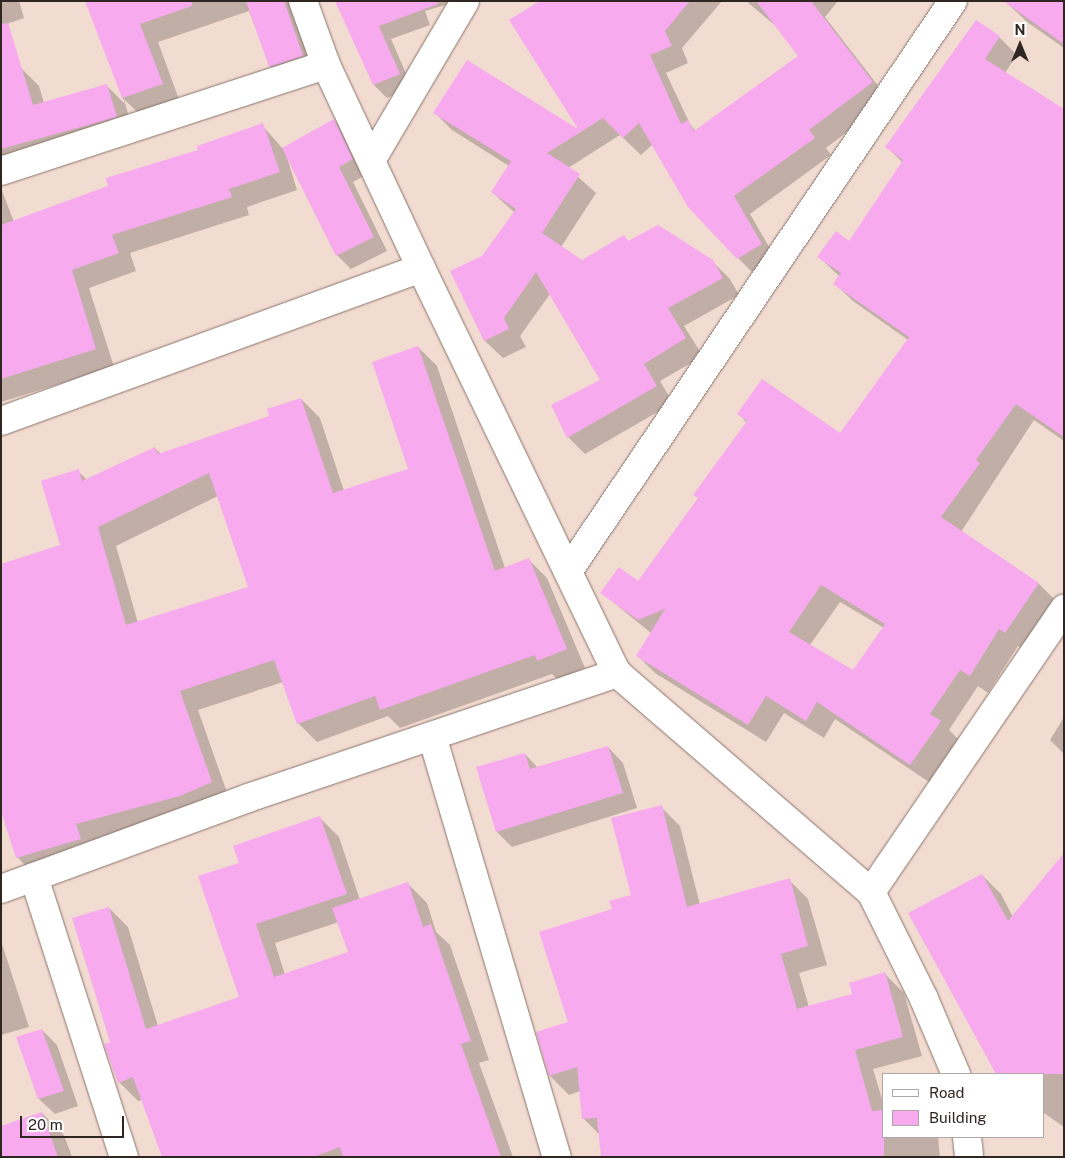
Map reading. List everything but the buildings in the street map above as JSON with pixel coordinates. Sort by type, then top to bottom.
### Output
[{"type":"street","points":[[303,1],[326,65],[372,159],[421,268],[569,570],[617,673],[871,892],[924,999],[956,1073]]},
{"type":"street","points":[[372,159],[465,1]]},
{"type":"street","points":[[569,570],[953,1]]},
{"type":"street","points":[[1,171],[326,65]]},
{"type":"street","points":[[1,421],[421,268]]},
{"type":"street","points":[[871,892],[1064,609]]},
{"type":"street","points":[[1,889],[248,798],[617,673]]},
{"type":"street","points":[[432,736],[556,1157]]},
{"type":"street","points":[[34,877],[124,1157]]},
{"type":"street","points":[[967,1138],[970,1157]]}]
